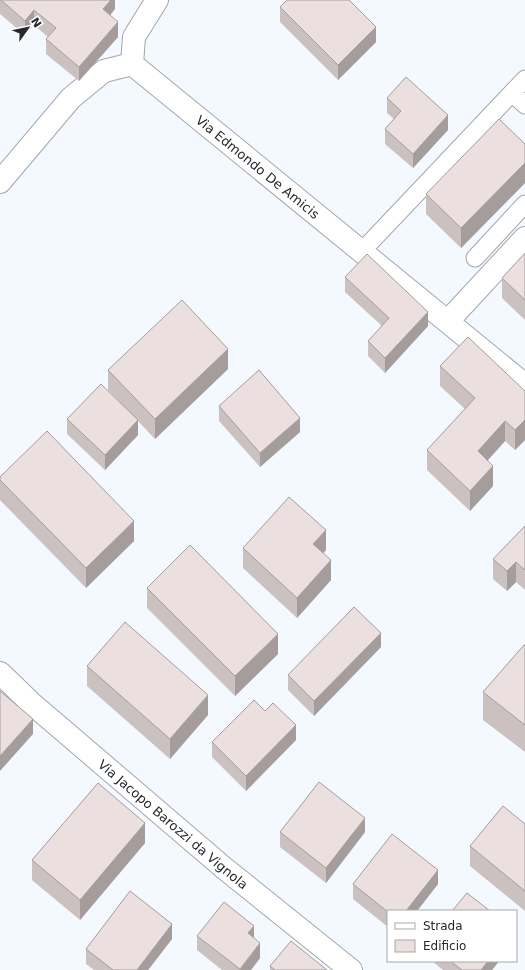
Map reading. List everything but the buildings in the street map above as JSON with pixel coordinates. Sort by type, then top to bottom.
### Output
[{"type":"street","points":[[0,182],[71,98],[104,71],[132,64],[134,37],[157,0]]},
{"type":"street","name":"Via Edmondo De Amicis","points":[[132,64],[525,385]]},
{"type":"street","points":[[448,321],[525,238]]},
{"type":"street","name":"Via Jacopo Barozzi da Vignola","points":[[0,673],[30,702],[224,868],[351,970]]},
{"type":"lane","points":[[362,251],[525,79]]},
{"type":"lane","points":[[512,93],[525,105]]},
{"type":"lane","points":[[475,258],[525,204]]}]
